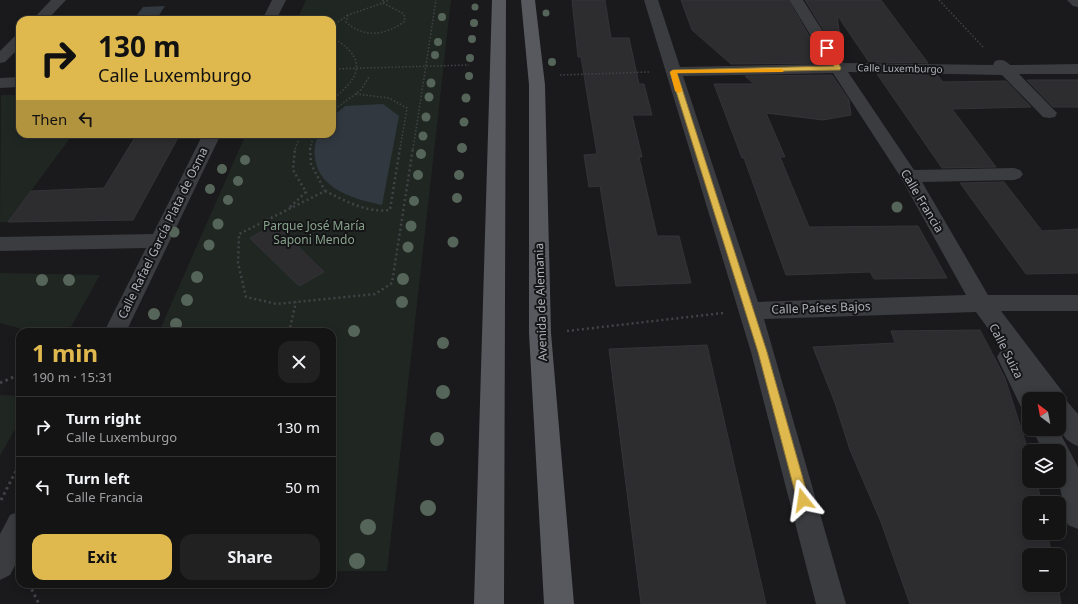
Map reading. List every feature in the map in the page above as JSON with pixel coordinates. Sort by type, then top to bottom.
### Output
[{"type":"main road","points":[[484,598],[499,0]]},
{"type":"main road","name":"Avenida de Alemania","points":[[528,0],[536,75],[540,333],[559,604]]},
{"type":"street","points":[[43,16],[59,0]]},
{"type":"street","points":[[271,16],[279,0]]},
{"type":"street","points":[[651,0],[750,310],[832,604]]},
{"type":"street","name":"Calle Francia","points":[[796,0],[908,176],[982,302],[1048,392]]},
{"type":"street","points":[[1074,0],[1078,3]]},
{"type":"street","points":[[0,59],[16,43]]},
{"type":"street","points":[[1000,65],[1049,113]]},
{"type":"street","name":"Calle Luxemburgo","points":[[673,72],[1000,65],[1078,69]]},
{"type":"street","points":[[0,83],[16,82]]},
{"type":"street","name":"Calle Rafael García Plata de Osma","points":[[117,328],[210,138]]},
{"type":"street","points":[[908,176],[1014,174]]},
{"type":"street","points":[[0,244],[160,241]]},
{"type":"street","name":"Calle Países Bajos","points":[[750,310],[982,302],[1078,303]]},
{"type":"street","name":"Calle Suiza","points":[[982,302],[1027,392]]},
{"type":"street","points":[[1066,418],[1078,434]]},
{"type":"street","points":[[1066,471],[1074,487],[1078,515]]},
{"type":"street","points":[[0,565],[16,533]]},
{"type":"path","points":[[336,23],[348,15],[389,0]]},
{"type":"path","points":[[325,191],[239,234],[238,263],[246,297],[277,304],[375,294],[392,283],[436,0]]},
{"type":"path","points":[[939,0],[1000,65]]},
{"type":"path","points":[[348,15],[346,22],[360,33],[371,34],[397,28],[405,21],[404,14],[383,1]]},
{"type":"path","points":[[336,40],[344,45],[357,62],[358,69],[350,85],[336,97]]},
{"type":"path","points":[[336,70],[469,65]]},
{"type":"path","points":[[536,75],[673,72]]},
{"type":"path","points":[[336,108],[361,90],[369,77]]},
{"type":"path","points":[[312,138],[309,147],[309,160],[314,174],[325,191],[352,204],[382,212],[390,210],[407,108],[389,98],[356,94]]},
{"type":"path","points":[[286,210],[306,192],[293,170],[295,146],[299,138]]},
{"type":"path","points":[[290,328],[296,302]]},
{"type":"path","points":[[540,333],[750,310]]},
{"type":"path","points":[[0,383],[16,376]]},
{"type":"path","points":[[0,502],[16,471]]},
{"type":"path","points":[[32,588],[39,604]]},
{"type":"green space","name":"Parque José María Saponi Mendo","points":[[306,0],[451,0],[387,571],[336,571],[336,328],[161,328],[244,138],[336,138],[336,16],[299,16]]},
{"type":"green space","points":[[1,95],[16,95],[16,138],[70,138],[8,222],[0,222]]},
{"type":"green space","points":[[0,273],[100,275],[70,328],[18,328],[0,323]]},
{"type":"green space","points":[[0,395],[16,396],[16,427],[0,456]]},
{"type":"shaded area","points":[[165,6],[159,16],[136,16],[143,7]]},
{"type":"shaded area","points":[[383,104],[399,116],[382,205],[361,200],[340,191],[323,178],[318,169],[315,158],[318,138],[336,138],[336,114],[345,106]]},
{"type":"building","points":[[572,0],[605,0],[611,38],[629,38],[639,84],[644,84],[652,115],[632,115],[642,157],[639,157],[657,236],[679,236],[691,283],[616,286],[600,186],[589,187],[584,155],[597,154],[581,57],[578,57]]},
{"type":"building","points":[[681,0],[788,0],[825,63],[731,64],[692,30]]},
{"type":"building","points":[[805,0],[881,0],[928,63],[869,62],[837,15],[843,61]]},
{"type":"building","points":[[877,74],[937,75],[943,82],[1006,81],[1031,107],[952,109],[996,167],[942,168]]},
{"type":"building","points":[[832,75],[849,100],[851,115],[823,120],[766,113],[785,157],[780,157],[809,227],[918,226],[947,278],[874,279],[870,272],[786,275],[744,158],[742,158],[714,84],[754,84],[745,76]]},
{"type":"building","points":[[1027,80],[1078,80],[1078,107],[1053,107]]},
{"type":"building","points":[[135,138],[178,138],[133,220],[8,222],[31,191],[104,188]]},
{"type":"building","points":[[1004,182],[1042,231],[1078,229],[1078,273],[1026,274],[960,183]]},
{"type":"building","points":[[275,224],[324,272],[299,286],[250,238]]},
{"type":"building","points":[[980,330],[1005,378],[1022,431],[1022,436],[1024,436],[1026,444],[1022,444],[1022,488],[1038,488],[1040,496],[1022,496],[1022,540],[1049,540],[1050,548],[1022,548],[1022,592],[1059,592],[1061,604],[910,604],[881,522],[850,450],[835,403],[813,347],[895,343],[891,331]]},
{"type":"building","points":[[707,345],[766,604],[641,604],[609,349]]},
{"type":"slow traffic","points":[[679,91],[673,72],[781,70]]},
{"type":"route","points":[[803,500],[763,352],[673,72],[838,68],[827,48]]}]
